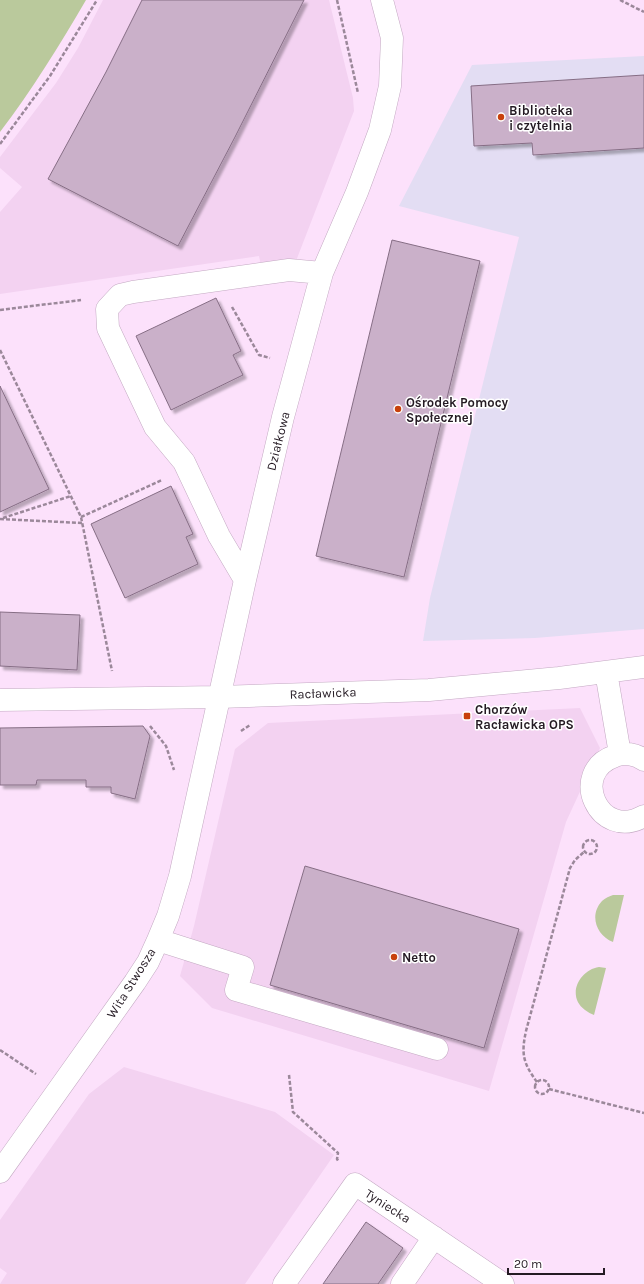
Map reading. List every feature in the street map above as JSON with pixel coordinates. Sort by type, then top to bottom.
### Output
[{"type":"street","name":"Działkowa","points":[[220,696],[245,580],[283,418],[322,273],[357,192],[380,130],[390,86],[392,38],[382,0]]},
{"type":"street","points":[[245,580],[219,536],[184,462],[155,427],[108,328],[107,308],[120,295],[289,270],[322,273]]},
{"type":"street","name":"Racławicka","points":[[0,700],[429,690],[552,679],[644,666]]},
{"type":"street","points":[[606,672],[620,754]]},
{"type":"street","name":"Wita Stwosza","points":[[0,1172],[148,962],[168,916],[180,876],[220,696]]},
{"type":"street","points":[[644,760],[631,754],[620,754],[609,758],[600,764],[594,774],[591,784],[592,796],[596,806],[604,814],[614,820],[625,822],[636,820],[644,816]]},
{"type":"street","points":[[158,940],[243,966],[236,990],[437,1049]]},
{"type":"street","name":"Tyniecka","points":[[284,1284],[355,1184],[503,1284]]},
{"type":"street","points":[[402,1284],[434,1237]]},
{"type":"path","points":[[0,144],[50,76],[97,0]]},
{"type":"path","points":[[620,0],[644,12]]},
{"type":"path","points":[[217,280],[258,355],[272,358]]},
{"type":"path","points":[[0,310],[120,295]]},
{"type":"path","points":[[0,350],[81,517],[113,674]]},
{"type":"path","points":[[81,517],[187,469]]},
{"type":"path","points":[[0,519],[71,496]]},
{"type":"path","points":[[0,519],[82,523]]},
{"type":"path","points":[[238,732],[255,721]]},
{"type":"path","points":[[149,726],[166,746],[176,775]]},
{"type":"path","points":[[589,840],[596,843],[597,846],[594,852],[587,853],[585,851],[583,848],[586,841],[589,840]]},
{"type":"path","points":[[537,1082],[524,1062],[523,1053],[526,1032],[570,868],[575,860],[585,851]]},
{"type":"path","points":[[0,1050],[37,1075]]},
{"type":"path","points":[[289,1075],[293,1112],[338,1153],[337,1159],[355,1184]]},
{"type":"path","points":[[537,1082],[544,1080],[547,1082],[549,1089]]},
{"type":"path","points":[[537,1082],[535,1088],[538,1093],[544,1094],[549,1089]]},
{"type":"path","points":[[549,1089],[644,1113]]},
{"type":"shaded area","points":[[103,0],[329,0],[353,98],[354,111],[296,261],[261,266],[259,256],[0,294],[0,212],[22,187],[0,168],[0,157],[56,83],[78,48]]},
{"type":"shaded area","points":[[644,56],[644,629],[535,638],[423,641],[430,598],[519,237],[399,206],[472,65]]},
{"type":"shaded area","points":[[580,708],[600,748],[566,822],[489,1091],[212,1008],[180,976],[194,926],[235,749],[268,723]]},
{"type":"shaded area","points":[[124,1067],[275,1112],[334,1155],[245,1284],[0,1284],[7,1273],[0,1268],[0,1220],[89,1094]]},
{"type":"green space","points":[[0,0],[86,0],[45,68],[0,132]]},
{"type":"green space","points":[[613,895],[624,895],[613,942],[602,935],[596,924],[595,918],[598,906],[606,898]]},
{"type":"green space","points":[[599,967],[606,968],[594,1015],[585,1010],[579,1004],[576,998],[576,991],[577,984],[581,978],[592,969]]},
{"type":"building","points":[[142,0],[304,0],[178,246],[48,179],[106,72]]},
{"type":"building","points":[[644,75],[644,148],[533,155],[532,143],[474,146],[471,86]]},
{"type":"building","name":"Ośrodek Pomocy Społecznej","points":[[392,240],[480,261],[404,577],[316,556]]},
{"type":"building","points":[[216,298],[241,351],[233,355],[243,375],[171,410],[136,336]]},
{"type":"building","points":[[0,386],[49,489],[0,512]]},
{"type":"building","points":[[171,486],[193,534],[186,537],[198,564],[125,598],[91,524]]},
{"type":"building","points":[[0,612],[80,615],[77,670],[0,666]]},
{"type":"building","points":[[143,726],[150,736],[135,799],[111,793],[111,787],[86,787],[86,780],[37,780],[36,785],[0,785],[0,728]]},
{"type":"building","name":"Netto","points":[[305,866],[519,929],[484,1048],[270,985]]},
{"type":"building","points":[[366,1222],[403,1248],[378,1284],[323,1284]]},
{"type":"place","name":"Biblioteka i czytelnia","points":[[501,117]]},
{"type":"place","name":"Ośrodek Pomocy Społecznej","points":[[398,409]]},
{"type":"place","name":"Chorzów Racławicka OPS","points":[[467,716]]},
{"type":"place","name":"Netto","points":[[394,957]]}]
